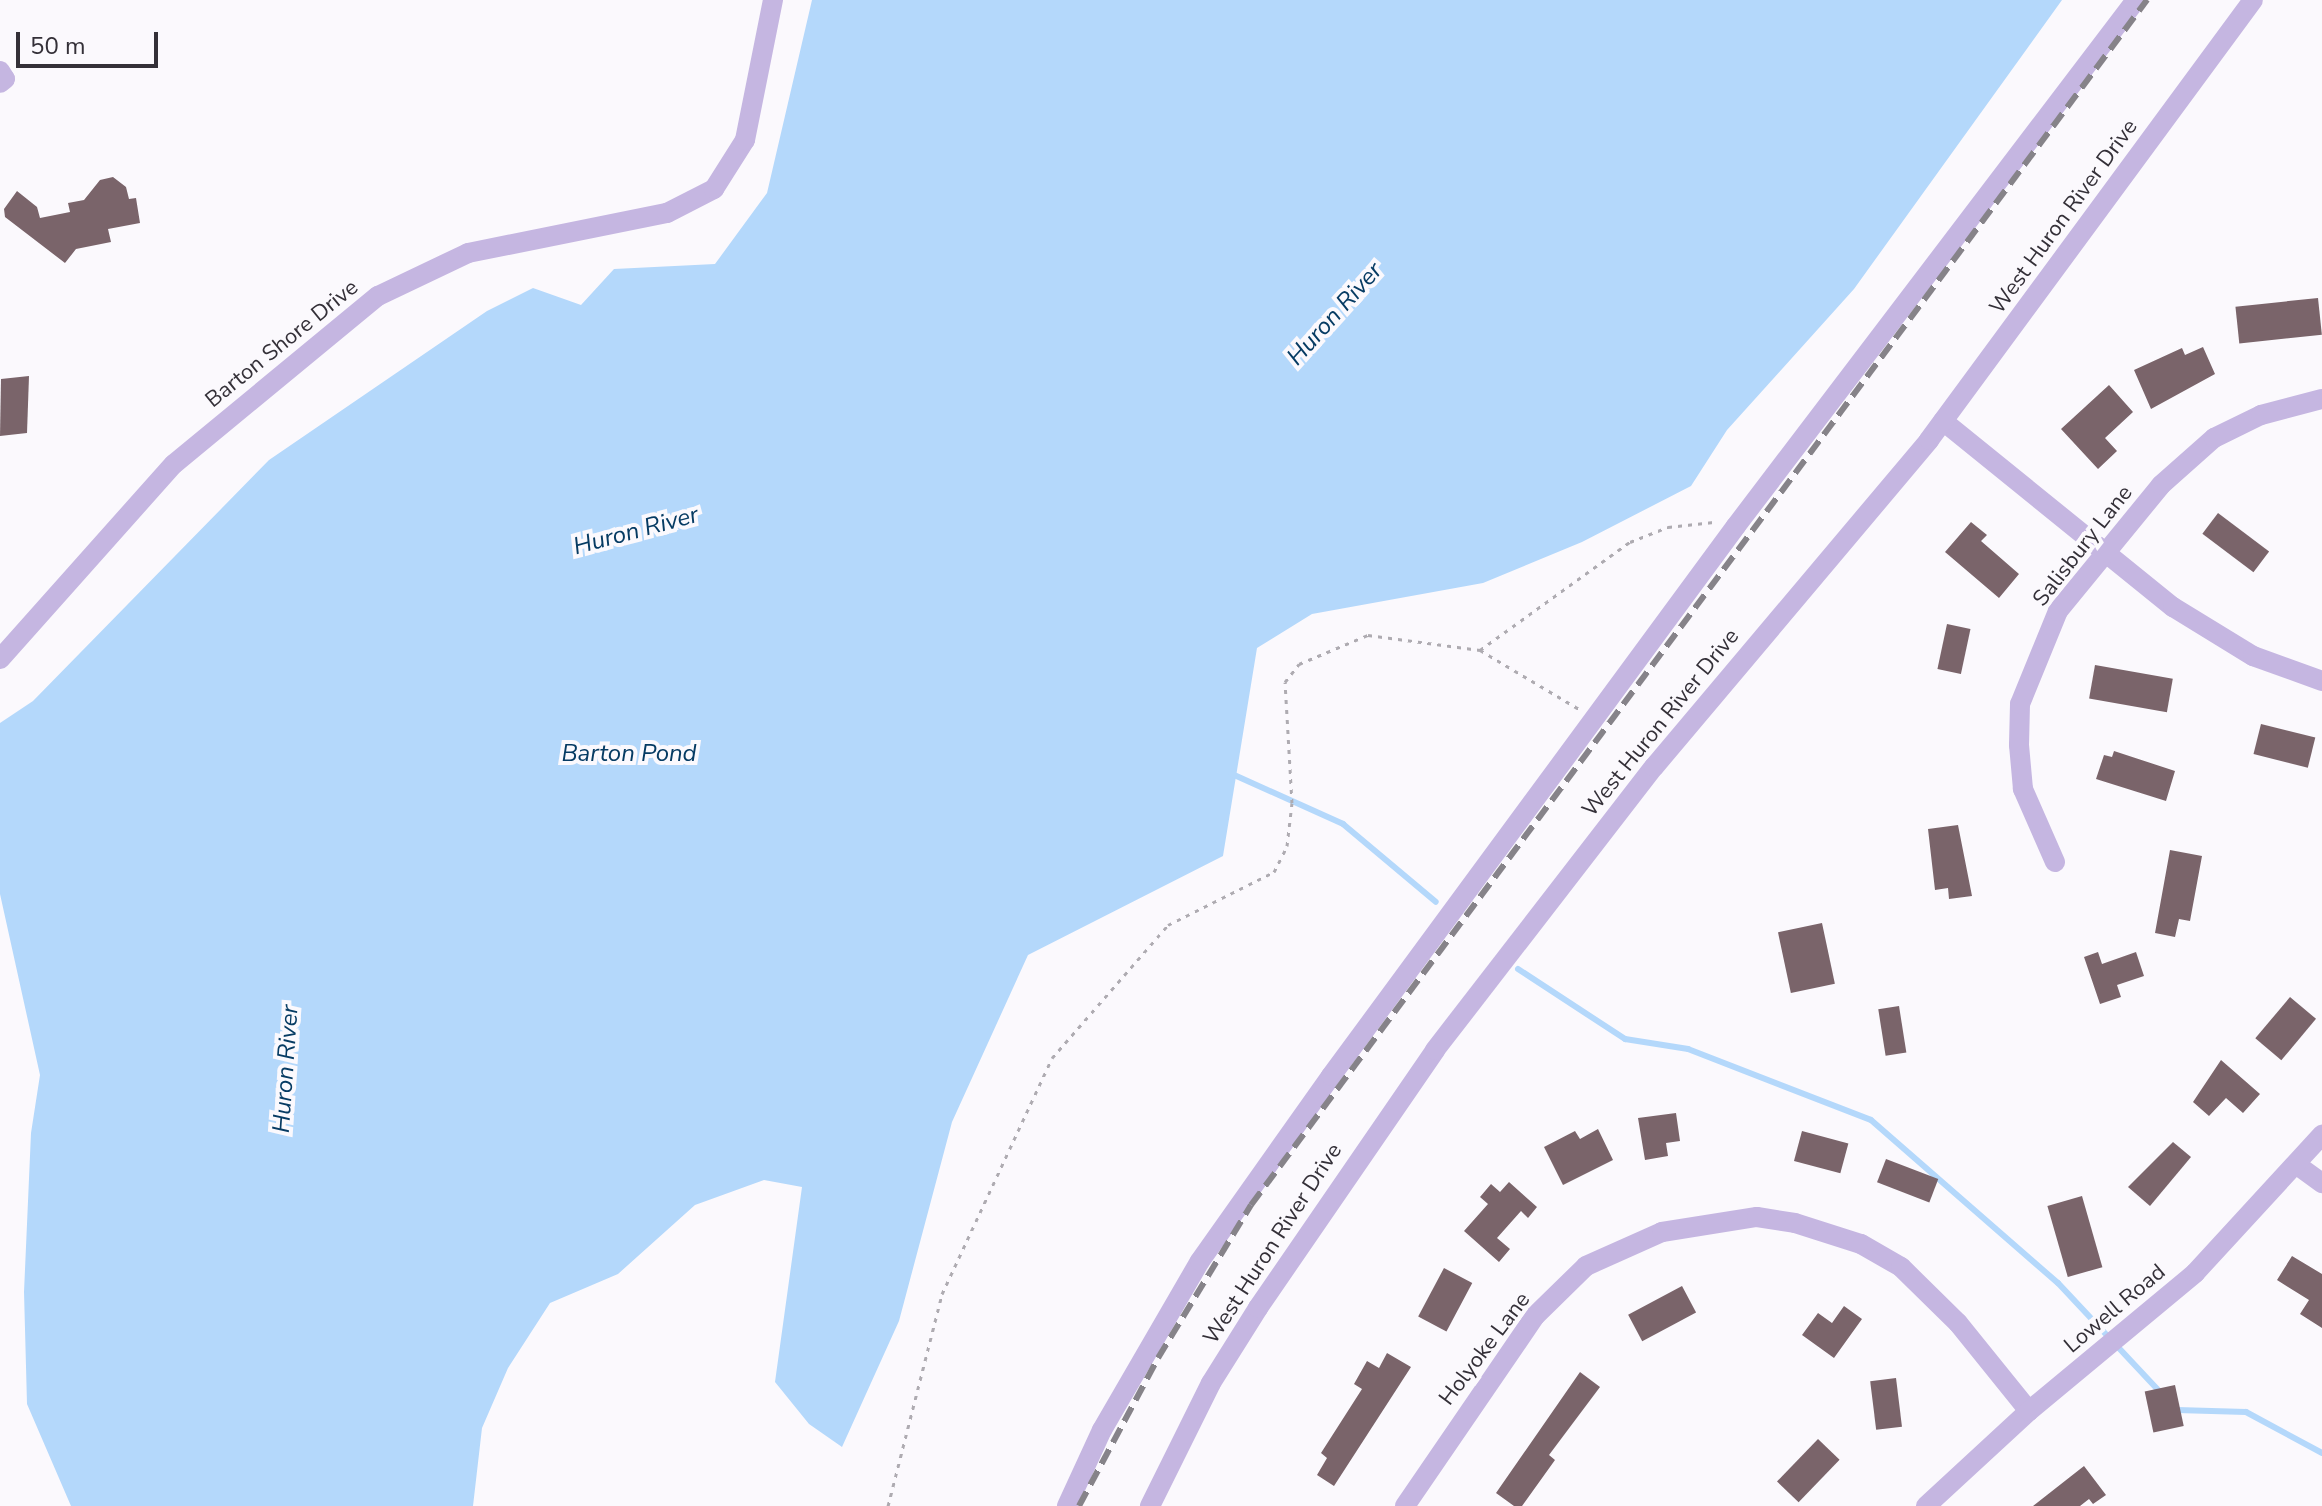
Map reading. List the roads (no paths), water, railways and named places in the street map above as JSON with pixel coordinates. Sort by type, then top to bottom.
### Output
[{"type":"street","name":"Barton Shore Drive","points":[[0,659],[174,464],[378,296],[468,253],[667,213],[714,189],[745,140],[773,0]]},
{"type":"street","points":[[1067,1506],[1102,1430],[1200,1261],[1736,526],[2136,0]]},
{"type":"street","name":"West Huron River Drive","points":[[1150,1506],[1211,1383],[1435,1050],[1654,767],[1943,421],[2253,0]]},
{"type":"street","name":"Salisbury Lane","points":[[2055,862],[2023,789],[2020,704],[2058,611],[2161,485],[2214,438],[2261,415],[2322,399]]},
{"type":"street","points":[[1943,421],[2173,607],[2253,656],[2322,681]]},
{"type":"street","name":"Lowell Road","points":[[1926,1506],[2029,1411],[2105,1351],[2195,1273],[2322,1135]]},
{"type":"street","points":[[2297,1165],[2322,1183]]},
{"type":"street","name":"Holyoke Lane","points":[[1405,1506],[1535,1316],[1586,1266],[1662,1232],[1757,1217],[1795,1223],[1861,1244],[1901,1267],[1958,1323],[2029,1411]]},
{"type":"water","name":"Barton Pond","points":[[812,0],[2062,0],[1854,289],[1727,430],[1691,486],[1582,542],[1483,583],[1312,614],[1257,648],[1223,856],[1028,955],[952,1122],[899,1321],[842,1447],[809,1424],[775,1382],[802,1187],[764,1180],[695,1205],[618,1274],[550,1303],[508,1368],[482,1428],[473,1506],[71,1506],[27,1404],[24,1292],[31,1133],[40,1075],[0,894],[0,723],[33,701],[269,460],[487,311],[533,288],[581,305],[614,269],[715,264],[767,193]]},
{"type":"waterway","points":[[1232,774],[1343,824],[1436,902]]},
{"type":"waterway","points":[[1518,969],[1625,1039],[1688,1049],[1871,1120],[2058,1283],[2161,1393]]},
{"type":"waterway","points":[[2177,1410],[2246,1412],[2322,1453]]},
{"type":"railway","points":[[1079,1506],[1158,1358],[1251,1205],[2147,0]]},
{"type":"water label","name":"Huron River","points":[[1335,314]]},
{"type":"water label","name":"Huron River","points":[[636,531]]},
{"type":"water label","name":"Huron River","points":[[286,1069]]}]
